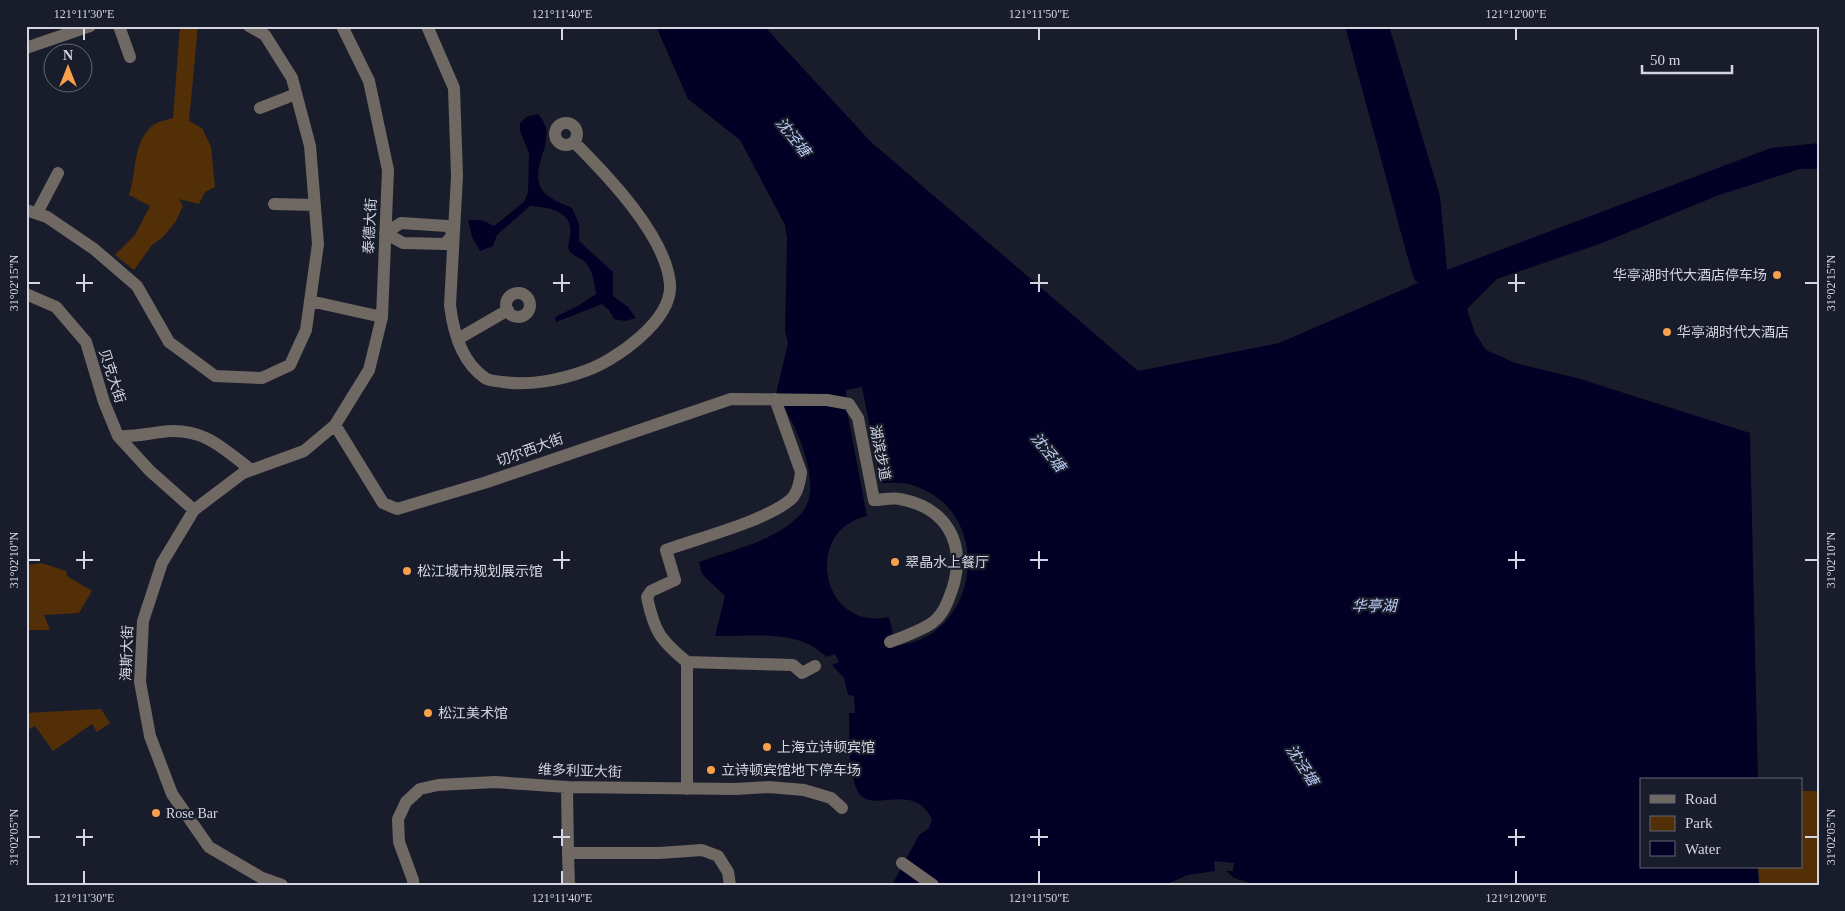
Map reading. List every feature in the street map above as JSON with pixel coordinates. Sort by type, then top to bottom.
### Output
[{"type":"street","points":[[26,48],[90,26]]},
{"type":"street","points":[[119,26],[130,57]]},
{"type":"street","points":[[58,173],[32,211],[47,217],[94,249],[137,286],[169,342],[215,376],[262,378],[290,365],[306,330],[318,244],[310,146],[292,78],[265,35],[249,26]]},
{"type":"street","name":"泰德大街","points":[[336,425],[369,370],[382,317],[388,170],[369,81],[342,26]]},
{"type":"street","points":[[427,26],[454,88],[457,176],[450,304],[458,339],[469,362],[486,379],[512,383],[543,382],[586,371],[613,357],[640,337],[661,315],[668,302],[670,285],[666,264],[656,241],[609,176],[574,142]]},
{"type":"street","points":[[260,108],[296,94]]},
{"type":"street","points":[[274,204],[315,205]]},
{"type":"street","points":[[385,234],[402,223],[447,226],[454,234]]},
{"type":"street","points":[[385,234],[403,243],[445,244],[454,234]]},
{"type":"street","name":"贝克大街","points":[[26,294],[56,307],[86,342],[104,402],[118,436],[150,471],[194,510]]},
{"type":"street","points":[[310,300],[382,317]]},
{"type":"street","points":[[458,339],[508,310]]},
{"type":"street","name":"切尔西大街","points":[[336,425],[384,504],[397,509],[487,482],[731,399],[775,399]]},
{"type":"street","points":[[775,399],[800,472],[800,483],[792,499],[765,514],[666,550],[675,580],[651,591],[646,598],[652,622],[659,636],[687,662],[793,665],[802,672],[815,666]]},
{"type":"street","name":"湖滨步道","points":[[775,399],[827,400],[849,404],[858,418],[874,500],[900,499],[928,510],[947,525],[957,543],[956,577],[946,607],[932,623],[890,642]]},
{"type":"street","name":"海斯大街","points":[[282,885],[262,878],[209,847],[172,794],[150,736],[140,682],[143,621],[162,563],[194,510],[243,473],[304,451],[336,425]]},
{"type":"street","points":[[118,436],[137,437],[162,431],[202,434],[252,470]]},
{"type":"street","points":[[687,662],[687,789]]},
{"type":"street","name":"维多利亚大街","points":[[413,885],[413,880],[399,842],[398,819],[406,802],[420,789],[438,785],[495,782],[567,788],[687,789],[769,787],[804,790],[831,798],[842,808]]},
{"type":"street","points":[[567,788],[569,885]]},
{"type":"street","points":[[568,853],[659,853],[702,850],[718,856],[728,872],[730,885]]},
{"type":"street","points":[[902,863],[934,885]]},
{"type":"green space","points":[[180,26],[198,26],[189,121],[202,128],[211,147],[215,187],[205,192],[199,204],[179,199],[183,206],[176,221],[163,237],[152,245],[134,270],[115,255],[135,235],[150,206],[129,195],[138,150],[145,134],[155,124],[173,118]]},
{"type":"green space","points":[[42,563],[66,571],[67,576],[92,591],[79,613],[44,615],[50,630],[26,630],[26,565]]},
{"type":"green space","points":[[101,709],[110,723],[97,732],[92,724],[53,751],[35,726],[26,731],[26,713]]},
{"type":"green space","points":[[1802,791],[1819,791],[1819,885],[1759,885],[1758,868],[1802,868]]},
{"type":"water","name":"华亭湖","points":[[656,26],[764,26],[870,141],[1138,371],[1279,343],[1418,283],[1414,279],[1407,255],[1345,26],[1389,26],[1440,196],[1447,270],[1771,148],[1819,143],[1819,169],[1800,169],[1719,195],[1602,243],[1497,279],[1467,309],[1475,333],[1486,350],[1515,363],[1577,378],[1750,433],[1758,778],[1640,778],[1640,868],[1758,868],[1759,885],[1256,885],[1234,878],[1226,871],[1233,871],[1234,863],[1214,861],[1215,871],[1188,875],[1164,885],[892,885],[919,835],[929,828],[932,819],[924,807],[914,801],[903,799],[871,800],[863,797],[857,790],[852,772],[850,753],[849,713],[855,713],[854,696],[848,695],[844,678],[832,665],[839,662],[835,654],[826,657],[815,648],[789,638],[759,635],[715,636],[725,596],[702,574],[699,562],[752,544],[790,524],[800,515],[807,503],[810,488],[809,472],[799,437],[776,394],[788,343],[785,331],[787,238],[785,225],[740,140],[688,99]],"holes":[[[862,387],[881,483],[912,485],[940,499],[958,521],[967,547],[967,575],[959,602],[943,624],[919,640],[889,646],[886,636],[893,634],[889,617],[866,618],[848,610],[835,595],[828,577],[827,558],[833,540],[846,525],[867,516],[847,411],[846,390]]]},
{"type":"water","points":[[538,114],[543,121],[547,136],[538,171],[538,180],[541,188],[556,201],[572,208],[579,224],[579,241],[613,272],[613,296],[628,307],[636,318],[625,321],[614,319],[609,310],[602,304],[556,322],[555,317],[576,307],[596,294],[593,276],[588,265],[569,250],[570,227],[568,220],[552,209],[530,206],[497,235],[493,246],[480,251],[472,237],[468,220],[482,220],[494,226],[524,202],[528,192],[529,153],[520,131],[520,123],[526,117]]},
{"type":"place","name":"华亭湖时代大酒店停车场","points":[[1777,275]]},
{"type":"place","name":"华亭湖时代大酒店","points":[[1667,332]]},
{"type":"place","name":"翠晶水上餐厅","points":[[895,562]]},
{"type":"place","name":"松江城市规划展示馆","points":[[407,571]]},
{"type":"place","name":"松江美术馆","points":[[428,713]]},
{"type":"place","name":"上海立诗顿宾馆","points":[[767,747]]},
{"type":"place","name":"立诗顿宾馆地下停车场","points":[[711,770]]},
{"type":"place","name":"Rose Bar","points":[[156,813]]},
{"type":"water label","name":"沈泾塘","points":[[793,137]]},
{"type":"water label","name":"沈泾塘","points":[[1048,452]]},
{"type":"water label","name":"沈泾塘","points":[[1302,765]]}]
